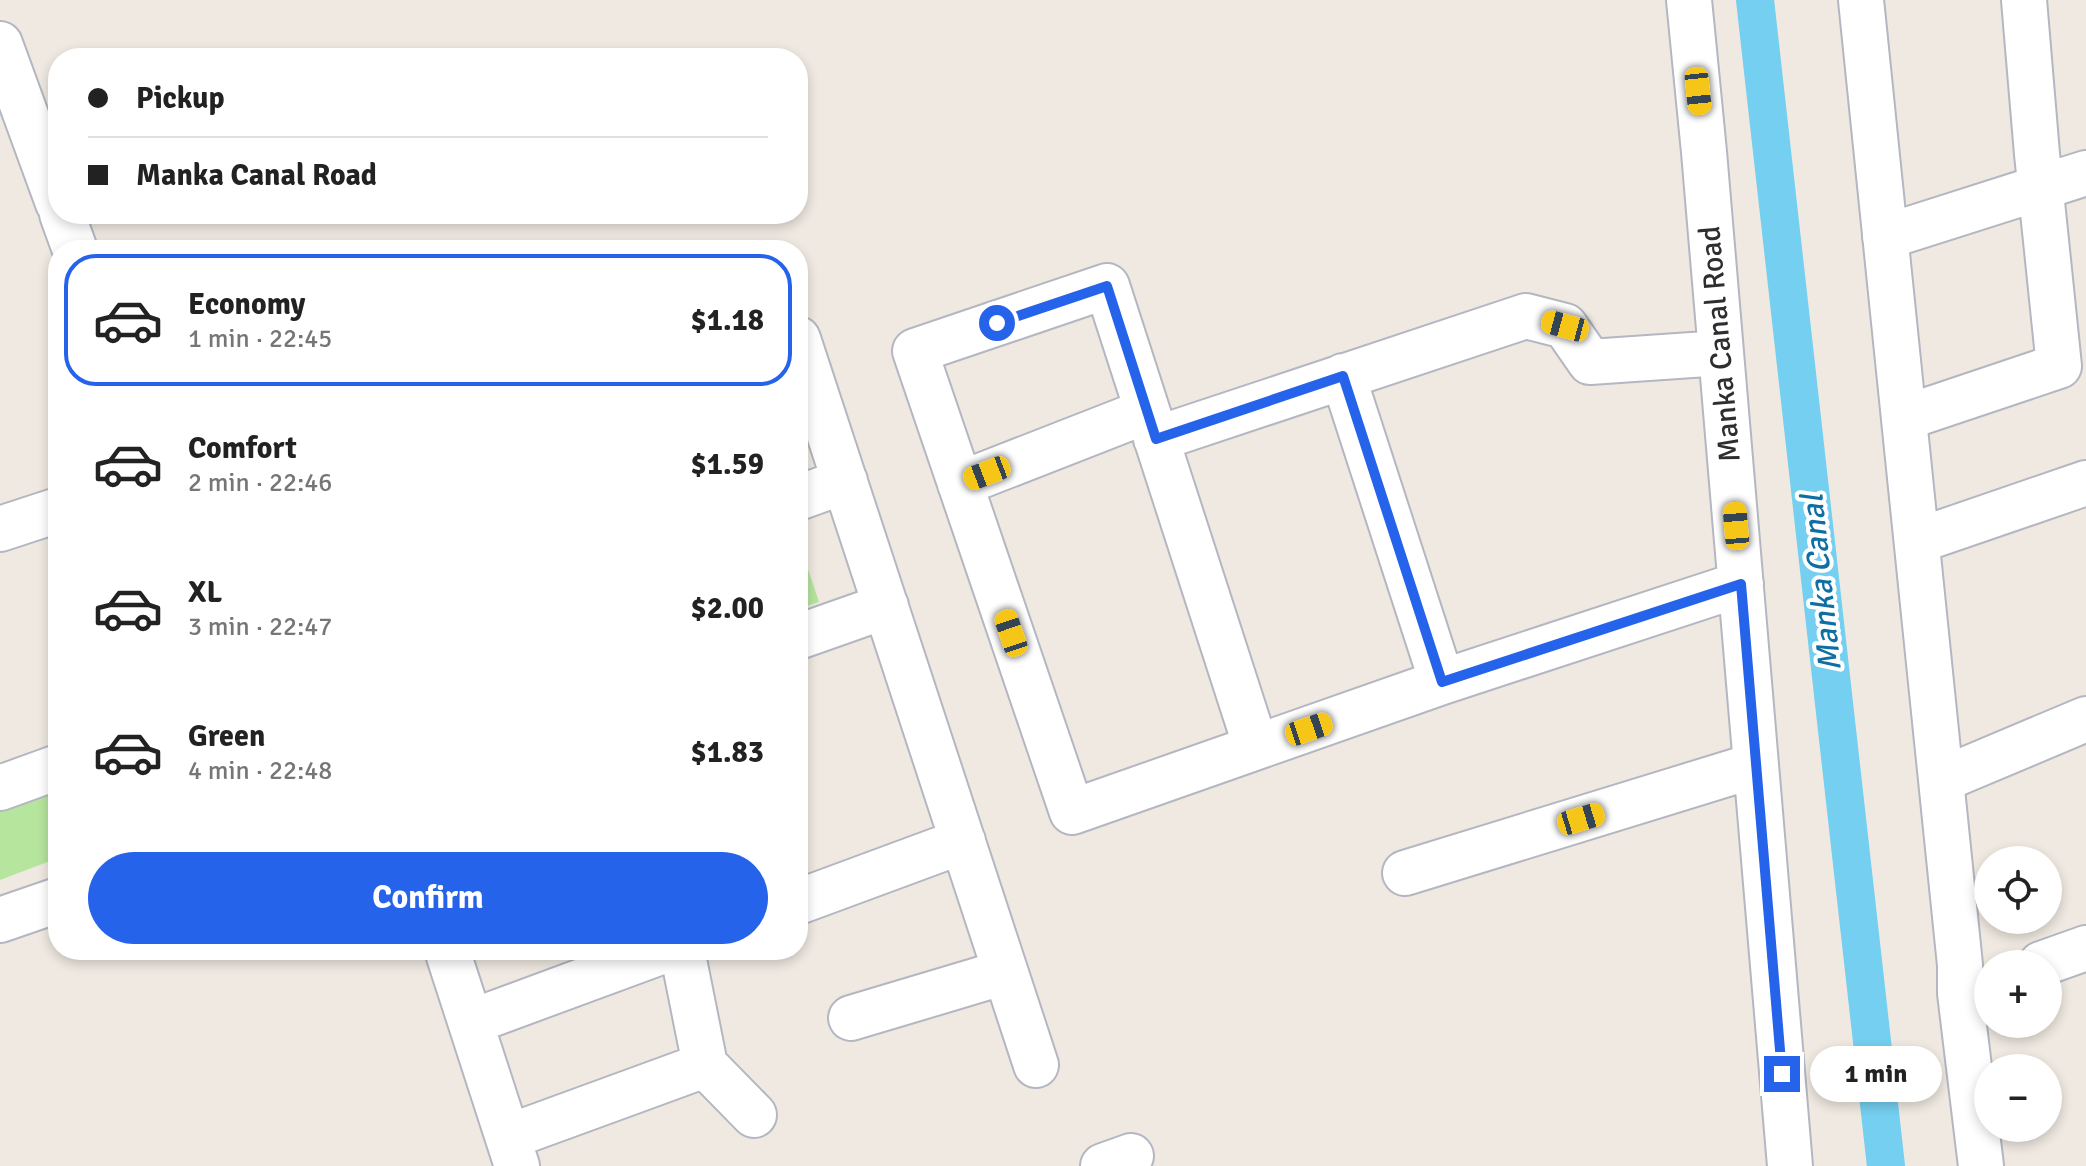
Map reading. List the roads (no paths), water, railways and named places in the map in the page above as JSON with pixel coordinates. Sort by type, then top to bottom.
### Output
[{"type":"street","name":"Manka Canal Road","points":[[1689,0],[1790,1166]]},
{"type":"street","points":[[1861,0],[1960,965],[1974,988]]},
{"type":"street","points":[[1904,418],[2059,366],[2024,0]]},
{"type":"street","points":[[0,44],[15,128],[48,186]]},
{"type":"street","points":[[1885,237],[2086,173]]},
{"type":"street","points":[[1256,747],[1107,286],[915,351],[1072,812],[1442,682],[1741,584]]},
{"type":"street","points":[[960,484],[1152,425],[1343,376],[1526,316],[1565,326],[1590,362],[1721,353]]},
{"type":"street","points":[[808,369],[1036,1065]]},
{"type":"street","points":[[1343,376],[1442,682]]},
{"type":"street","points":[[808,494],[845,481]]},
{"type":"street","points":[[1917,541],[2086,483]]},
{"type":"street","points":[[0,529],[48,513]]},
{"type":"street","points":[[808,633],[886,606]]},
{"type":"street","points":[[1941,780],[2086,719]]},
{"type":"street","points":[[1405,873],[1756,765]]},
{"type":"street","points":[[0,788],[48,771]]},
{"type":"street","points":[[808,898],[963,841]]},
{"type":"street","points":[[0,920],[48,903]]},
{"type":"street","points":[[2062,957],[2086,948]]},
{"type":"street","points":[[450,960],[512,1152],[705,1065]]},
{"type":"street","points":[[471,1022],[639,960]]},
{"type":"street","points":[[684,960],[705,1065],[754,1115]]},
{"type":"street","points":[[851,1018],[1005,972]]},
{"type":"street","points":[[1976,1038],[1981,1166]]},
{"type":"waterway","name":"Manka Canal","points":[[1755,0],[1886,1166]]}]
